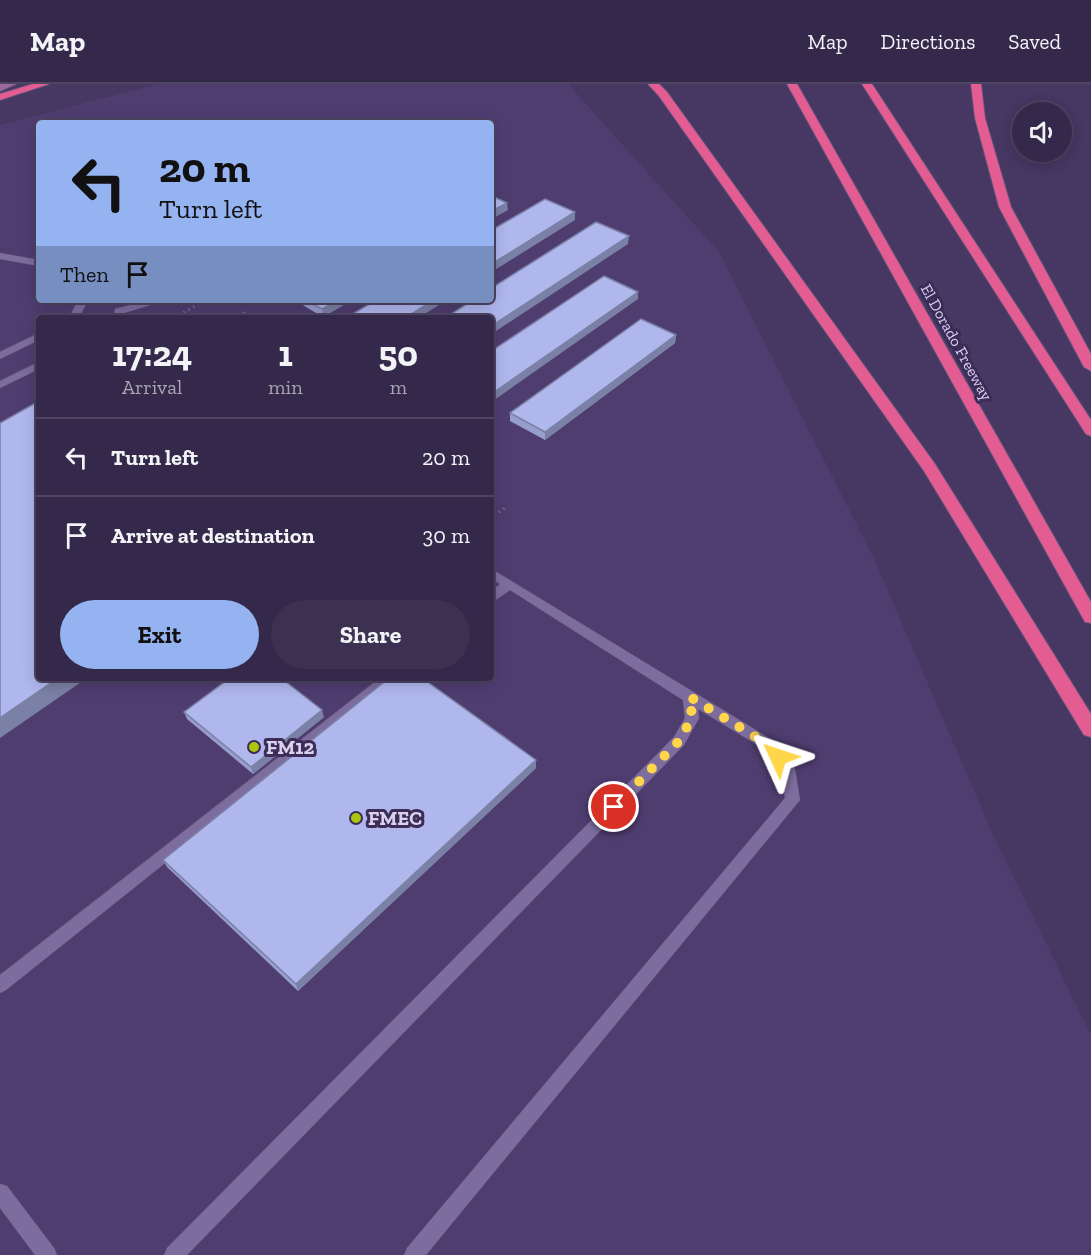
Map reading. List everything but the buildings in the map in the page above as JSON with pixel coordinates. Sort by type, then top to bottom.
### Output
[{"type":"highway","points":[[0,97],[44,84]]},
{"type":"highway","points":[[653,84],[663,94],[930,468],[1091,730]]},
{"type":"highway","name":"El Dorado Freeway","points":[[792,84],[1091,617]]},
{"type":"highway","points":[[867,84],[1091,431]]},
{"type":"highway","points":[[976,84],[980,118],[1005,207],[1091,367]]},
{"type":"main road","points":[[0,88],[11,84]]},
{"type":"lane","points":[[0,256],[36,262]]},
{"type":"lane","points":[[119,315],[153,303]]},
{"type":"lane","points":[[0,356],[36,338]]},
{"type":"lane","points":[[0,385],[36,367]]},
{"type":"lane","points":[[414,1255],[793,800],[788,769],[769,745],[494,575]]},
{"type":"lane","points":[[494,595],[508,585]]},
{"type":"lane","points":[[0,985],[386,681]]},
{"type":"lane","points":[[174,1255],[679,741],[692,718],[690,697]]},
{"type":"lane","points":[[0,1193],[47,1255]]},
{"type":"path","points":[[179,315],[201,303]]},
{"type":"path","points":[[494,516],[506,507]]},
{"type":"shaded area","points":[[158,84],[568,84],[719,252],[876,563],[994,837],[1091,1035],[1091,1255],[0,1255],[0,125]]},
{"type":"place","name":"FM12","points":[[254,747]]},
{"type":"place","name":"FMEC","points":[[356,818]]},
{"type":"route","points":[[614,807],[679,741],[692,718],[690,697],[769,745],[778,757]]}]
